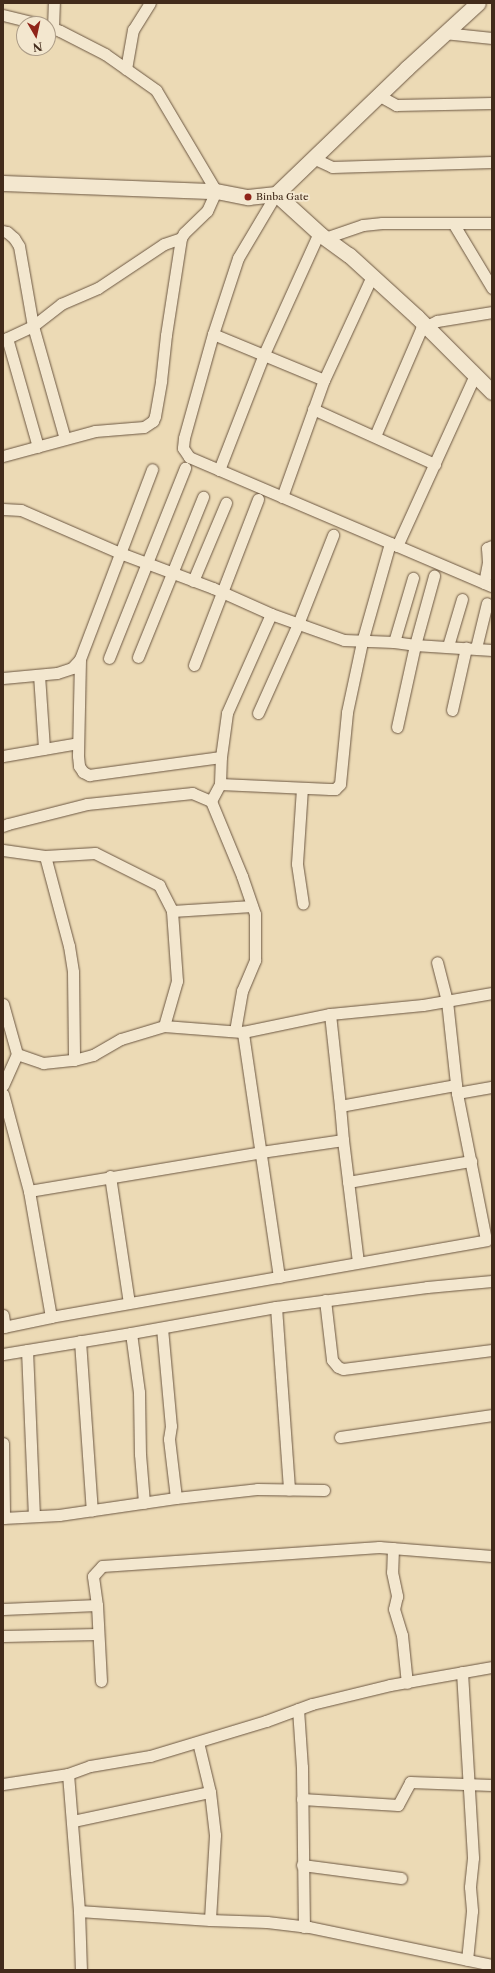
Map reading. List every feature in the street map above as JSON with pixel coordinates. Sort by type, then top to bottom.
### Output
[{"type":"main road","points":[[3,183],[216,191],[248,197],[276,194],[378,95],[478,3]]},
{"type":"main road","points":[[276,194],[322,235],[349,255],[372,276],[425,325],[455,357],[492,392]]},
{"type":"street","points":[[52,16],[54,3]]},
{"type":"street","points":[[126,69],[133,30],[150,3]]},
{"type":"street","points":[[3,15],[16,18]]},
{"type":"street","points":[[3,456],[95,431],[144,427],[154,419],[181,238],[184,233],[207,211],[216,191],[156,90],[105,54],[56,30]]},
{"type":"street","points":[[444,33],[492,38]]},
{"type":"street","points":[[378,95],[396,105],[492,103]]},
{"type":"street","points":[[313,158],[332,167],[492,162]]},
{"type":"street","points":[[276,194],[238,258],[213,334],[183,445],[189,457],[488,585],[487,548],[492,546]]},
{"type":"street","points":[[219,470],[264,354],[322,235],[363,225],[382,223],[492,224]]},
{"type":"street","points":[[454,223],[492,288]]},
{"type":"street","points":[[3,232],[7,232],[14,238],[19,246],[33,326],[65,439]]},
{"type":"street","points":[[38,447],[5,339],[33,326],[61,304],[98,288],[164,244],[181,238]]},
{"type":"street","points":[[282,497],[324,380],[372,276]]},
{"type":"street","points":[[375,436],[409,353],[421,329],[425,325],[437,321],[492,312]]},
{"type":"street","points":[[213,334],[324,380]]},
{"type":"street","points":[[220,784],[335,788],[340,784],[347,712],[362,642],[394,544],[435,464],[475,375]]},
{"type":"street","points":[[313,409],[435,464]]},
{"type":"street","points":[[109,658],[185,468]]},
{"type":"street","points":[[152,469],[80,659],[78,743],[79,766],[83,772],[89,775],[221,757]]},
{"type":"street","points":[[138,657],[202,497]]},
{"type":"street","points":[[194,665],[258,499]]},
{"type":"street","points":[[193,581],[226,503]]},
{"type":"street","points":[[3,509],[21,510],[120,553],[147,562],[222,592],[271,614],[344,640],[362,642],[394,642],[414,645],[492,650]]},
{"type":"street","points":[[258,713],[298,624],[333,535]]},
{"type":"street","points":[[397,727],[414,645],[434,576]]},
{"type":"street","points":[[394,642],[413,578]]},
{"type":"street","points":[[448,646],[462,599]]},
{"type":"street","points":[[452,710],[486,603]]},
{"type":"street","points":[[211,801],[220,784],[221,757],[227,713],[271,614]]},
{"type":"street","points":[[3,678],[39,675],[66,670],[72,668],[80,659]]},
{"type":"street","points":[[39,675],[44,749]]},
{"type":"street","points":[[3,756],[78,743]]},
{"type":"street","points":[[302,788],[297,864],[303,904]]},
{"type":"street","points":[[3,826],[87,804],[192,793],[211,801],[242,876],[254,914],[255,960],[242,992],[239,1031],[261,1152],[279,1277]]},
{"type":"street","points":[[3,850],[45,856],[95,853],[159,885],[172,910],[177,981],[164,1026]]},
{"type":"street","points":[[45,856],[69,946],[73,972],[74,1060]]},
{"type":"street","points":[[172,910],[252,906]]},
{"type":"street","points":[[3,1315],[4,1327],[51,1317],[486,1240],[457,1089],[446,1001],[437,962]]},
{"type":"street","points":[[17,1054],[43,1063],[74,1060],[93,1055],[121,1039],[164,1026],[239,1031],[330,1014],[423,1005],[492,993]]},
{"type":"street","points":[[3,1004],[17,1054],[3,1085]]},
{"type":"street","points":[[330,1014],[343,1140],[358,1262]]},
{"type":"street","points":[[340,1106],[457,1089],[492,1087]]},
{"type":"street","points":[[3,1094],[29,1191],[51,1317]]},
{"type":"street","points":[[29,1191],[110,1176],[343,1140]]},
{"type":"street","points":[[348,1182],[471,1161]]},
{"type":"street","points":[[110,1176],[129,1303]]},
{"type":"street","points":[[3,1354],[162,1328],[276,1307],[427,1287],[492,1281]]},
{"type":"street","points":[[325,1300],[332,1360],[338,1367],[342,1368],[492,1350]]},
{"type":"street","points":[[276,1307],[289,1490]]},
{"type":"street","points":[[162,1328],[171,1426],[169,1439],[176,1498]]},
{"type":"street","points":[[132,1333],[139,1392],[140,1454],[144,1503]]},
{"type":"street","points":[[80,1341],[92,1511]]},
{"type":"street","points":[[27,1350],[34,1516]]},
{"type":"street","points":[[340,1437],[492,1416]]},
{"type":"street","points":[[3,1443],[4,1518],[92,1511],[176,1498],[257,1489],[324,1490]]},
{"type":"street","points":[[101,1681],[97,1605],[93,1576],[102,1566],[380,1547],[492,1556]]},
{"type":"street","points":[[393,1548],[392,1572],[397,1596],[394,1609],[402,1636],[407,1683]]},
{"type":"street","points":[[3,1609],[97,1605]]},
{"type":"street","points":[[3,1636],[98,1634]]},
{"type":"street","points":[[3,1784],[68,1774],[90,1766],[150,1756],[198,1742],[312,1704],[407,1683],[492,1667]]},
{"type":"street","points":[[462,1672],[467,1784],[473,1858],[470,1887],[472,1911],[467,1960]]},
{"type":"street","points":[[298,1709],[302,1799],[304,1927]]},
{"type":"street","points":[[198,1742],[210,1792],[215,1835],[210,1920]]},
{"type":"street","points":[[68,1774],[73,1821],[79,1911],[81,1970]]},
{"type":"street","points":[[302,1799],[398,1805],[410,1782],[492,1785]]},
{"type":"street","points":[[73,1821],[210,1792]]},
{"type":"street","points":[[302,1865],[401,1878]]},
{"type":"street","points":[[79,1911],[210,1920],[267,1922],[304,1927],[492,1965]]},
{"type":"place","name":"Binba Gate","points":[[248,197]]}]
